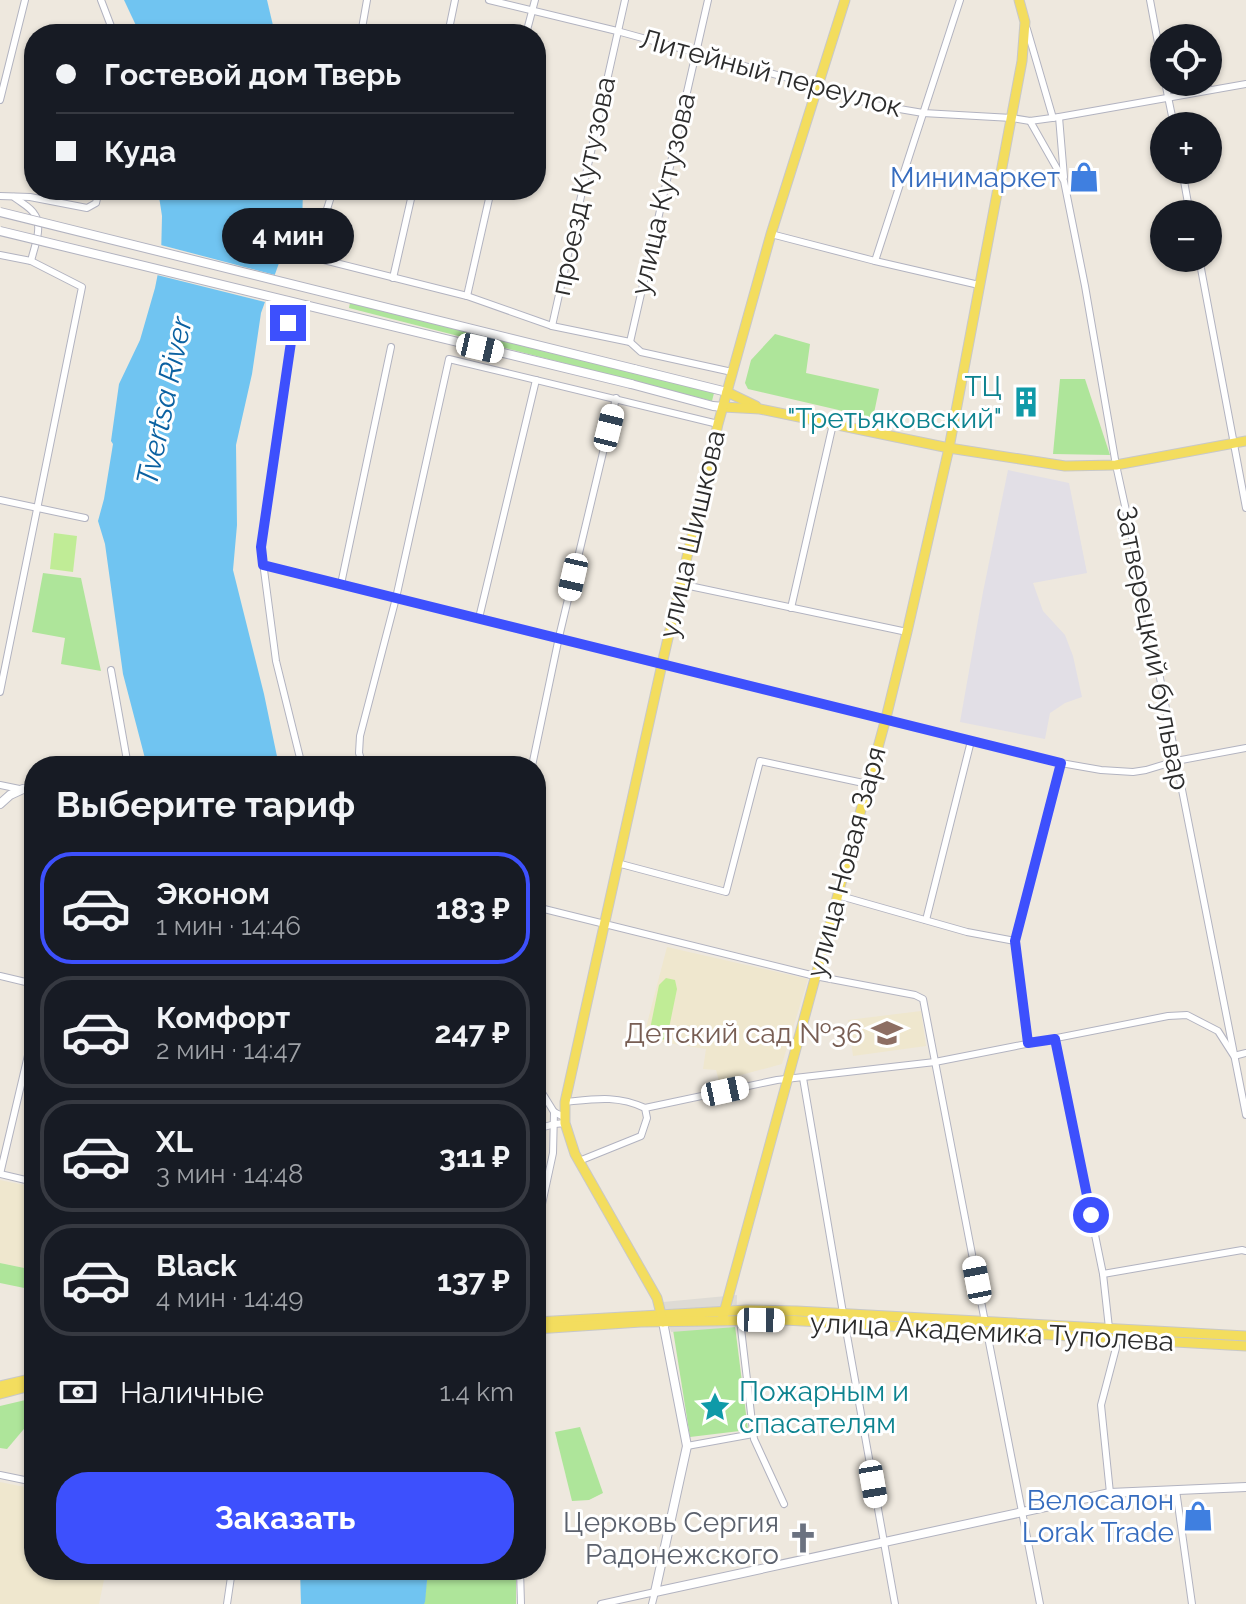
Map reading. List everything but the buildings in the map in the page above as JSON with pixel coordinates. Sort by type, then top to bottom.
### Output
[{"type":"main road","name":"улица Шишкова","points":[[561,1121],[718,424],[771,234],[845,0]]},
{"type":"main road","name":"Затверецкий бульвар","points":[[1012,118],[1025,22],[1019,0]]},
{"type":"main road","name":"улица Новая Заря","points":[[723,1315],[907,632],[949,448],[1012,118]]},
{"type":"main road","points":[[0,212],[727,392],[760,409]]},
{"type":"main road","points":[[0,231],[713,406],[760,409],[949,448],[1048,464],[1082,466],[1116,465],[1246,441]]},
{"type":"main road","points":[[0,804],[23,789]]},
{"type":"main road","points":[[561,1121],[579,1161],[657,1298],[662,1318],[687,1446],[655,1592],[1110,1493],[1246,1487]]},
{"type":"main road","points":[[740,1320],[747,1310]]},
{"type":"main road","name":"улица Академика Туполева","points":[[641,1319],[723,1315],[747,1310],[1246,1346]]},
{"type":"main road","name":"улица Академика Туполева","points":[[723,1315],[740,1320],[844,1318]]},
{"type":"main road","points":[[546,1322],[641,1319]]},
{"type":"main road","points":[[546,1328],[641,1319]]},
{"type":"main road","name":"улица Академика Туполева","points":[[986,1327],[998,1322],[1246,1336]]},
{"type":"main road","points":[[0,1386],[24,1380]]},
{"type":"main road","points":[[0,1394],[24,1388]]},
{"type":"main road","points":[[658,1578],[676,1587]]},
{"type":"street","points":[[0,100],[25,0]]},
{"type":"street","points":[[101,0],[110,24]]},
{"type":"street","points":[[363,24],[367,0]]},
{"type":"street","points":[[450,24],[455,0]]},
{"type":"street","name":"Литейный переулок","points":[[489,0],[617,31],[817,86],[870,104],[923,113],[1030,121],[1246,84]]},
{"type":"street","points":[[529,24],[535,0]]},
{"type":"street","name":"проезд Кутузова","points":[[552,326],[625,0]]},
{"type":"street","name":"улица Кутузова","points":[[630,342],[708,0]]},
{"type":"street","points":[[875,261],[960,0]]},
{"type":"street","points":[[1150,0],[1154,24]]},
{"type":"street","name":"Затверецкий бульвар","points":[[1025,22],[1056,118],[1064,181],[1116,465],[1246,1115]]},
{"type":"street","points":[[1169,98],[1172,112]]},
{"type":"street","name":"Затверецкий бульвар","points":[[1030,121],[1064,181]]},
{"type":"street","points":[[0,196],[24,197]]},
{"type":"street","points":[[14,197],[37,216],[38,227],[31,261]]},
{"type":"street","points":[[48,200],[87,208],[97,200]]},
{"type":"street","points":[[330,200],[312,257],[467,296],[552,326],[630,342],[641,352],[732,372]]},
{"type":"street","points":[[393,278],[411,200]]},
{"type":"street","points":[[467,296],[489,200]]},
{"type":"street","points":[[771,234],[979,285]]},
{"type":"street","points":[[0,255],[31,261],[82,287],[0,692]]},
{"type":"street","points":[[1202,272],[1246,508]]},
{"type":"street","points":[[288,323],[291,342],[261,547],[276,661],[300,756]]},
{"type":"street","points":[[341,584],[391,347]]},
{"type":"street","points":[[360,756],[360,736],[396,598],[449,359],[718,424]]},
{"type":"street","points":[[479,618],[536,380]]},
{"type":"street","points":[[534,756],[616,398]]},
{"type":"street","points":[[791,608],[833,424]]},
{"type":"street","points":[[0,500],[85,518]]},
{"type":"street","points":[[263,565],[1061,763],[1133,772],[1246,748]]},
{"type":"street","points":[[680,584],[907,632]]},
{"type":"street","points":[[111,670],[126,756]]},
{"type":"street","points":[[926,920],[971,741]]},
{"type":"street","points":[[617,863],[726,892],[760,761],[868,784]]},
{"type":"street","points":[[1028,1043],[1015,941],[1061,763]]},
{"type":"street","points":[[0,785],[23,789]]},
{"type":"street","points":[[837,895],[967,932],[1015,941]]},
{"type":"street","points":[[546,910],[815,976],[923,999],[1040,1604]]},
{"type":"street","points":[[0,976],[24,982]]},
{"type":"street","points":[[565,1102],[613,1098],[629,1100],[645,1108],[787,1079],[935,1062],[1168,1016],[1187,1015],[1218,1031],[1234,1056],[1246,1053]]},
{"type":"street","points":[[1055,1039],[1103,1274],[1109,1328]]},
{"type":"street","points":[[24,1072],[0,1174],[24,1180]]},
{"type":"street","points":[[803,1078],[895,1604]]},
{"type":"street","points":[[546,1099],[561,1121],[546,1126]]},
{"type":"street","points":[[579,1161],[641,1136],[647,1118],[645,1108]]},
{"type":"street","name":"улица Шишкова","points":[[546,1186],[561,1121]]},
{"type":"street","points":[[1103,1274],[1246,1251]]},
{"type":"street","points":[[740,1320],[753,1434],[784,1504]]},
{"type":"street","points":[[1110,1493],[1101,1405],[1116,1339]]},
{"type":"street","points":[[687,1446],[753,1434]]},
{"type":"street","points":[[0,1475],[24,1480]]},
{"type":"street","points":[[1176,1490],[1192,1604]]},
{"type":"street","points":[[227,1604],[231,1580]]},
{"type":"street","points":[[520,1580],[521,1604]]},
{"type":"street","points":[[601,1604],[655,1592],[652,1604]]},
{"type":"shaded area","points":[[1008,470],[1069,483],[1087,573],[1033,583],[1043,611],[1065,635],[1082,697],[1050,713],[1045,739],[960,722]]},
{"type":"shaded area","points":[[667,947],[808,979],[782,1064],[719,1081],[716,1070],[703,1069],[706,1049],[643,1039]]},
{"type":"shaded area","name":"Детский сад №36","points":[[921,1011],[926,1046],[853,1056],[848,1020]]},
{"type":"shaded area","points":[[0,1180],[24,1185],[24,1268],[0,1263]]},
{"type":"shaded area","points":[[737,1295],[736,1327],[671,1332],[663,1302]]},
{"type":"shaded area","points":[[0,1482],[24,1487],[24,1580],[104,1580],[99,1604],[0,1604]]},
{"type":"green space","points":[[350,303],[714,393],[712,401],[349,308]]},
{"type":"green space","points":[[775,334],[810,344],[806,373],[879,389],[873,418],[748,389],[745,383],[751,360]]},
{"type":"green space","points":[[1060,379],[1085,379],[1110,455],[1053,454]]},
{"type":"green space","points":[[54,533],[77,536],[73,572],[50,569]]},
{"type":"green space","points":[[43,573],[81,578],[101,671],[61,664],[65,638],[32,632]]},
{"type":"green space","points":[[666,978],[675,980],[677,989],[668,1033],[665,1039],[659,1041],[651,1036],[650,1029],[659,985]]},
{"type":"green space","points":[[0,1263],[24,1268],[24,1288],[0,1283]]},
{"type":"green space","points":[[735,1326],[748,1430],[690,1437],[673,1330]]},
{"type":"green space","points":[[24,1400],[24,1429],[7,1449],[0,1448],[0,1406]]},
{"type":"green space","points":[[580,1427],[603,1493],[589,1500],[572,1501],[555,1432]]},
{"type":"green space","points":[[427,1580],[516,1580],[516,1604],[424,1604]]},
{"type":"water","points":[[124,0],[267,0],[273,24],[135,24]]},
{"type":"water","name":"Tvertsa River","points":[[160,200],[303,200],[302,225],[283,252],[261,313],[252,374],[236,445],[237,525],[233,570],[277,756],[144,756],[123,674],[105,544],[98,521],[113,444],[119,384],[140,340],[155,288],[161,258]]},
{"type":"water","points":[[300,1580],[427,1580],[424,1604],[301,1604]]},
{"type":"pier","points":[[157,244],[279,276],[269,303],[153,274]]},
{"type":"place","name":"Минимаркет","points":[[1084,177]]},
{"type":"place","name":"ТЦ \"Третьяковский\"","points":[[1026,402]]},
{"type":"place","name":"Детский сад №36","points":[[887,1033]]},
{"type":"place","name":"Пожарным и спасателям","points":[[715,1407]]},
{"type":"place","name":"Велосалон Lorak Trade","points":[[1198,1516]]},
{"type":"place","name":"Церковь Сергия Радонежского","points":[[803,1538]]},
{"type":"route","points":[[288,323],[291,342],[261,547],[263,565],[1061,763],[1015,941],[1028,1043],[1055,1039],[1091,1215]]}]
